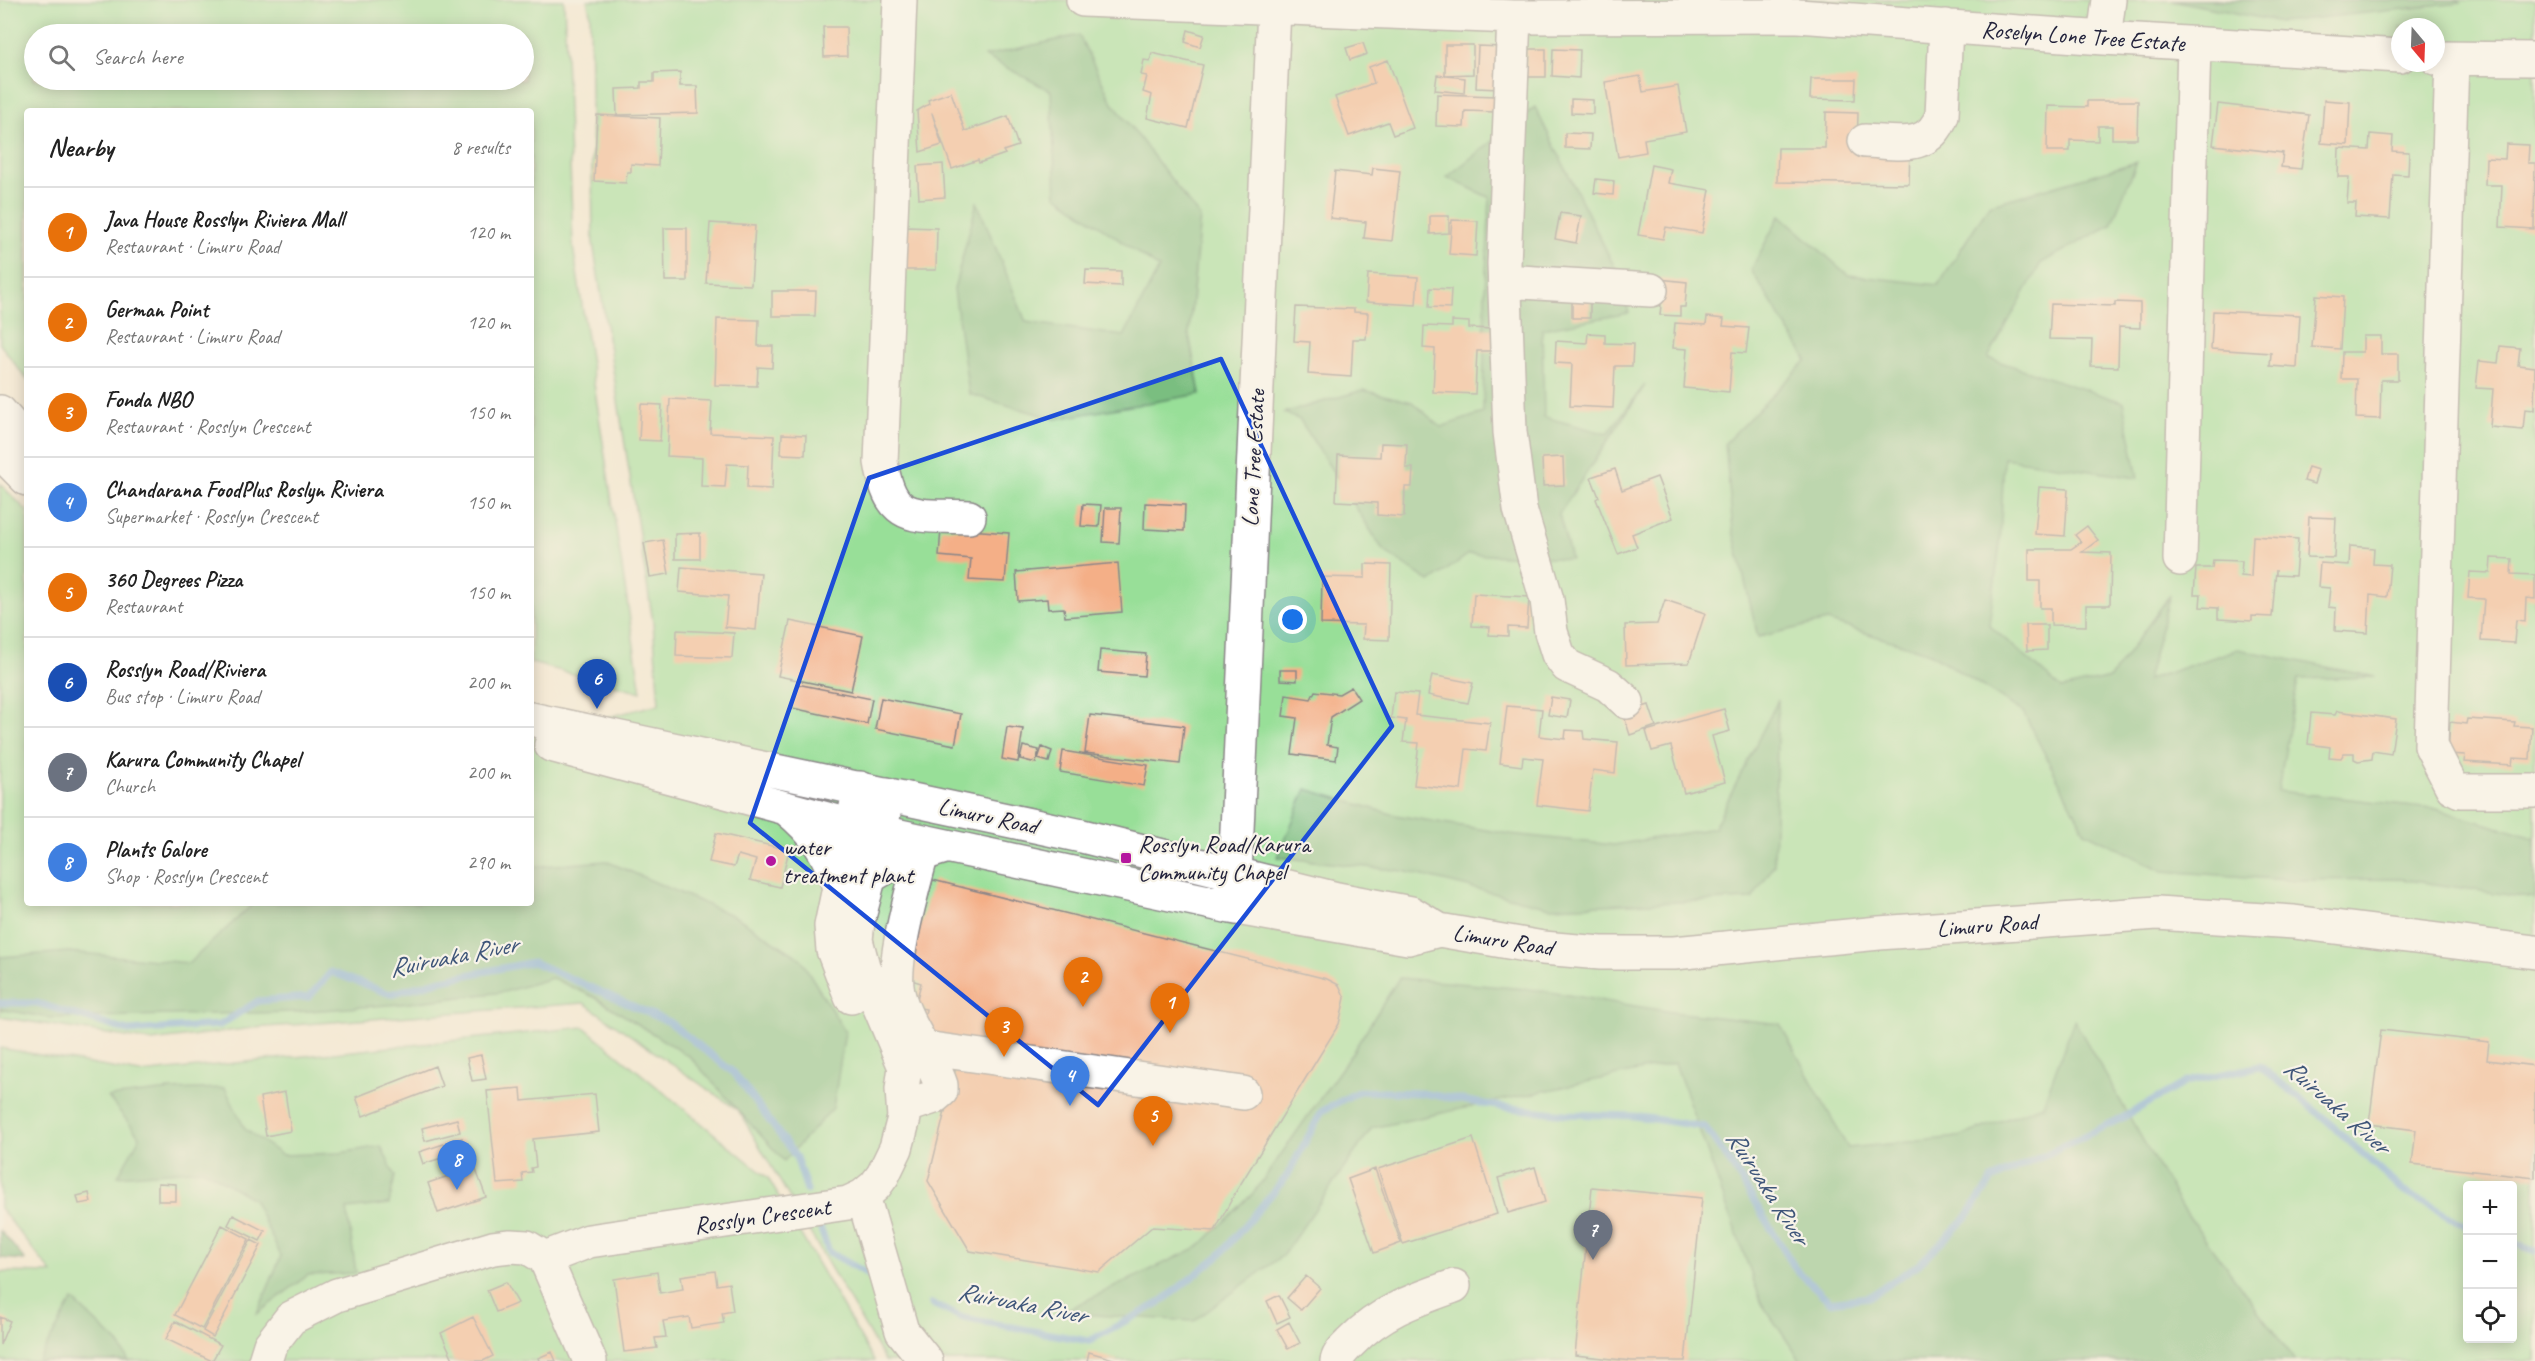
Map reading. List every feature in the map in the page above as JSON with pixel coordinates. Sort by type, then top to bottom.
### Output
[{"type":"street","points":[[900,0],[881,462],[885,487],[896,504],[906,513],[969,518]]},
{"type":"street","name":"Roselyn Lone Tree Estate","points":[[1083,0],[1514,17],[1799,8],[1946,26],[2391,55]]},
{"type":"street","points":[[2104,38],[2109,0]]},
{"type":"street","name":"Lone Tree Estate","points":[[1231,907],[1235,874],[1274,9]]},
{"type":"street","points":[[1514,17],[1505,281],[1510,432],[1520,509],[1547,600],[1551,632],[1558,654],[1567,666],[1608,685],[1627,702]]},
{"type":"street","points":[[1865,141],[1912,143],[1930,136],[1938,127],[1942,115],[1946,26]]},
{"type":"street","points":[[2180,559],[2194,44]]},
{"type":"street","points":[[2445,58],[2535,59]]},
{"type":"street","points":[[2444,72],[2431,746],[2452,787],[2460,791],[2535,791]]},
{"type":"street","points":[[1505,281],[1651,290]]},
{"type":"street","points":[[0,412],[24,440]]},
{"type":"street","points":[[0,453],[24,476]]},
{"type":"street","name":"Limuru Road","points":[[534,720],[738,765],[874,791],[1082,836],[1337,899],[1411,913],[1438,930],[1543,948],[1601,953],[1674,953],[1879,933],[2157,913],[2294,922],[2535,952]]},
{"type":"street","name":"Limuru Road","points":[[534,740],[867,829],[934,850],[1231,907],[1408,938],[1438,930]]},
{"type":"street","points":[[874,791],[860,881],[831,926],[847,950],[885,1074],[903,1098],[934,1096],[941,1091],[941,1085],[907,1016],[898,992],[900,956],[934,850]]},
{"type":"street","points":[[786,809],[806,824],[831,861],[860,881],[900,956]]},
{"type":"street","points":[[860,881],[893,863],[934,850]]},
{"type":"street","points":[[847,950],[873,940],[900,956]]},
{"type":"street","name":"Rosslyn Crescent","points":[[545,1258],[589,1240],[848,1203],[863,1196],[879,1181],[896,1148],[904,1118],[905,1067],[864,970],[847,950]]},
{"type":"street","points":[[896,1044],[1243,1093]]},
{"type":"street","points":[[863,1196],[902,1331],[926,1361]]},
{"type":"street","points":[[265,1361],[270,1345],[291,1318],[338,1295],[493,1248],[510,1246],[527,1247],[545,1258],[590,1361]]},
{"type":"street","points":[[1337,1361],[1339,1354],[1367,1325],[1407,1302],[1454,1286]]},
{"type":"highlighted area","points":[[1221,359],[1392,726],[1098,1105],[750,823],[869,478]]},
{"type":"green space","points":[[0,0],[564,0],[573,246],[641,692],[534,664],[534,108],[24,108],[24,376],[0,344]]},
{"type":"green space","points":[[587,0],[2535,0],[2535,1361],[885,1361],[739,1111],[584,1003],[253,1028],[152,1041],[0,1017],[0,484],[24,508],[24,906],[534,906],[534,736],[659,704],[653,622],[593,243],[590,13]]},
{"type":"green space","points":[[2172,0],[2453,0],[2461,3],[2280,22]]},
{"type":"green space","points":[[1079,35],[1112,102],[1200,217],[1189,334],[1200,394],[1055,419],[969,394],[954,289],[977,202],[1026,322],[1124,336],[1159,268],[1056,195],[1051,91],[984,56]]},
{"type":"green space","points":[[1535,107],[1619,276],[1629,313],[1542,329],[1544,417],[1607,434],[1645,385],[1559,514],[1571,559],[1469,554],[1430,582],[1383,550],[1300,420],[1284,413],[1363,390],[1412,402],[1441,427],[1483,413],[1485,291],[1490,198],[1447,177]]},
{"type":"green space","points":[[2137,162],[2111,225],[2041,263],[1988,358],[2123,402],[2138,478],[2004,458],[2000,543],[1989,625],[2062,689],[2110,678],[2170,595],[2147,680],[2238,649],[2375,677],[2298,679],[2278,791],[2432,808],[2535,838],[2535,899],[2401,879],[2289,880],[2163,871],[2085,832],[2023,712],[1930,653],[1827,621],[1758,637],[1733,531],[1725,443],[1807,360],[1751,270],[1780,215],[1848,275],[1938,285],[1989,205]]},
{"type":"green space","points":[[1778,700],[1774,865],[1752,899],[1550,907],[1403,871],[1278,857],[1306,789],[1395,815],[1510,834],[1614,845],[1714,828]]},
{"type":"green space","points":[[606,861],[738,918],[800,958],[845,1032],[833,1108],[784,1161],[690,1057],[596,998],[552,978],[504,992],[400,1004],[295,1012],[50,1018],[0,1009],[0,957],[69,952],[189,963],[251,906],[534,906],[534,867]]},
{"type":"green space","points":[[1399,978],[1537,990],[1672,1012],[1780,1024],[1848,1148],[1959,1137],[2043,1105],[2074,1020],[2179,1203],[2295,1361],[1801,1361],[1762,1304],[1675,1063],[1372,1128],[1283,1255],[1194,1321],[1060,1313],[1200,1246],[1256,1190],[1352,1053]]},
{"type":"green space","points":[[584,1027],[768,1178],[874,1361],[0,1361],[0,1272],[52,1273],[0,1208],[0,1048],[140,1073]]},
{"type":"green space","points":[[225,1088],[245,1129],[282,1155],[340,1153],[381,1146],[395,1176],[389,1204],[347,1209],[356,1273],[308,1275],[257,1314],[281,1256],[253,1199],[203,1169],[118,1176],[140,1137],[108,1097],[170,1090]]},
{"type":"green space","points":[[0,1230],[25,1260],[0,1258]]},
{"type":"green space","points":[[73,1300],[118,1343],[129,1361],[38,1361]]},
{"type":"building","points":[[823,27],[846,27],[847,56],[824,57]]},
{"type":"building","points":[[1188,30],[1204,35],[1200,47],[1185,42]]},
{"type":"building","points":[[1363,43],[1367,54],[1350,60],[1346,48]]},
{"type":"building","points":[[1445,45],[1473,45],[1473,74],[1445,75]]},
{"type":"building","points":[[1478,46],[1502,47],[1499,89],[1476,88]]},
{"type":"building","points":[[1526,49],[1546,49],[1546,77],[1525,77]]},
{"type":"building","points":[[1553,49],[1580,50],[1579,78],[1552,76]]},
{"type":"building","points":[[1152,53],[1203,65],[1188,128],[1147,118],[1152,95],[1143,92],[1147,76],[1141,75],[1144,60],[1150,61]]},
{"type":"building","points":[[1388,60],[1413,128],[1393,135],[1388,122],[1349,136],[1335,97],[1374,83],[1369,67]]},
{"type":"building","points":[[680,72],[680,86],[697,86],[698,113],[617,115],[616,89],[641,88],[641,82],[654,82],[654,73]]},
{"type":"building","points":[[1437,75],[1465,78],[1464,93],[1435,90]]},
{"type":"building","points":[[1640,76],[1643,92],[1678,86],[1686,132],[1644,139],[1646,152],[1618,157],[1605,82]]},
{"type":"building","points":[[1811,79],[1856,79],[1855,100],[1810,99]]},
{"type":"building","points":[[951,92],[965,131],[1008,116],[1018,146],[1003,151],[1005,154],[952,169],[932,113],[942,145],[920,152],[917,111],[929,104],[928,100]]},
{"type":"building","points":[[1437,94],[1497,96],[1496,112],[1465,111],[1464,127],[1436,126]]},
{"type":"building","points":[[1571,99],[1593,100],[1593,114],[1571,113]]},
{"type":"building","points":[[2324,100],[2350,102],[2348,145],[2321,143]]},
{"type":"building","points":[[2087,101],[2138,101],[2137,139],[2112,139],[2112,126],[2098,126],[2098,141],[2070,140],[2070,151],[2047,151],[2048,106],[2087,107]]},
{"type":"building","points":[[2218,104],[2309,115],[2301,169],[2281,167],[2283,153],[2213,145]]},
{"type":"building","points":[[1826,112],[1858,113],[1857,148],[1910,149],[1909,184],[1777,182],[1778,148],[1825,148]]},
{"type":"building","points":[[597,115],[660,118],[658,166],[631,164],[631,172],[627,172],[626,183],[594,181]]},
{"type":"building","points":[[1565,133],[1591,134],[1590,149],[1565,148]]},
{"type":"building","points":[[2370,134],[2393,136],[2392,151],[2409,152],[2408,175],[2393,174],[2390,219],[2355,217],[2356,203],[2347,203],[2349,177],[2338,177],[2339,148],[2369,150]]},
{"type":"building","points":[[2506,144],[2529,145],[2528,163],[2535,163],[2534,229],[2500,227],[2502,185],[2485,185],[2486,158],[2505,159]]},
{"type":"building","points":[[943,164],[945,197],[919,199],[917,166]]},
{"type":"building","points":[[1651,165],[1671,169],[1668,183],[1710,190],[1702,233],[1666,227],[1663,239],[1638,235]]},
{"type":"building","points":[[1373,168],[1400,171],[1392,241],[1364,238],[1366,222],[1330,218],[1335,171],[1372,175]]},
{"type":"building","points":[[1596,179],[1614,181],[1613,195],[1594,193]]},
{"type":"building","points":[[1560,213],[1581,216],[1576,243],[1555,239]]},
{"type":"building","points":[[1430,216],[1449,216],[1449,233],[1430,234]]},
{"type":"building","points":[[1452,220],[1478,221],[1476,256],[1449,254]]},
{"type":"building","points":[[710,223],[755,226],[751,285],[706,283]]},
{"type":"building","points":[[907,227],[937,228],[936,270],[905,270]]},
{"type":"building","points":[[664,228],[687,228],[687,281],[665,281]]},
{"type":"building","points":[[1086,270],[1121,271],[1121,286],[1085,284]]},
{"type":"building","points":[[1368,274],[1418,277],[1416,305],[1366,302]]},
{"type":"building","points":[[1659,279],[1687,282],[1685,307],[1680,307],[1680,316],[1660,315],[1661,305],[1656,305]]},
{"type":"building","points":[[1430,288],[1451,289],[1450,308],[1429,307]]},
{"type":"building","points":[[772,291],[816,291],[815,316],[772,316]]},
{"type":"building","points":[[1572,292],[1590,293],[1590,318],[1572,318]]},
{"type":"building","points":[[2316,295],[2343,297],[2340,349],[2312,347]]},
{"type":"building","points":[[2115,302],[2140,303],[2140,328],[2119,327],[2118,367],[2091,366],[2092,340],[2049,339],[2051,304],[2115,306]]},
{"type":"building","points":[[1296,307],[1354,309],[1354,312],[1368,313],[1366,339],[1353,339],[1351,377],[1308,374],[1310,342],[1294,341]]},
{"type":"building","points":[[2213,311],[2300,315],[2297,368],[2270,366],[2271,353],[2211,349]]},
{"type":"building","points":[[1707,317],[1724,319],[1723,326],[1749,328],[1746,353],[1732,352],[1729,392],[1684,388],[1687,349],[1673,348],[1675,323],[1706,325]]},
{"type":"building","points":[[717,319],[759,320],[758,346],[773,346],[772,368],[758,367],[757,386],[715,385]]},
{"type":"building","points":[[1452,321],[1469,322],[1469,328],[1494,329],[1493,351],[1477,351],[1475,394],[1433,392],[1435,349],[1423,348],[1424,326],[1452,327]]},
{"type":"building","points":[[1588,333],[1605,334],[1605,343],[1633,344],[1632,366],[1615,366],[1613,408],[1570,406],[1572,364],[1555,363],[1556,341],[1587,343]]},
{"type":"building","points":[[2363,336],[2381,336],[2381,354],[2398,354],[2398,380],[2381,380],[2380,419],[2356,418],[2357,379],[2341,379],[2342,352],[2363,352]]},
{"type":"building","points":[[2500,346],[2520,348],[2518,365],[2535,367],[2534,410],[2525,409],[2523,430],[2490,427],[2493,389],[2476,388],[2479,361],[2498,363]]},
{"type":"building","points":[[670,399],[712,401],[710,433],[774,436],[772,489],[747,488],[748,465],[727,464],[725,487],[701,486],[702,458],[667,456]]},
{"type":"building","points":[[641,404],[662,405],[660,441],[639,440]]},
{"type":"building","points":[[782,434],[806,435],[805,455],[781,454]]},
{"type":"building","points":[[1381,443],[1407,444],[1406,468],[1413,468],[1412,487],[1405,487],[1404,517],[1377,515],[1377,503],[1336,501],[1338,455],[1380,457]]},
{"type":"building","points":[[1563,457],[1564,485],[1543,486],[1542,458]]},
{"type":"building","points":[[2308,467],[2318,470],[2314,484],[2304,481]]},
{"type":"building","points":[[1615,469],[1622,490],[1657,477],[1673,518],[1632,534],[1637,547],[1618,554],[1596,499],[1599,497],[1591,477]]},
{"type":"building","points":[[2039,487],[2068,489],[2065,536],[2035,534]]},
{"type":"building","points":[[1145,503],[1185,505],[1184,531],[1144,529]]},
{"type":"building","points":[[1083,504],[1101,505],[1099,527],[1081,526]]},
{"type":"building","points":[[1105,508],[1121,508],[1119,543],[1103,542]]},
{"type":"building","points":[[2309,517],[2336,518],[2334,558],[2307,557]]},
{"type":"building","points":[[2087,526],[2098,540],[2082,552],[2111,553],[2110,605],[2086,605],[2086,626],[2051,625],[2051,608],[2040,608],[2040,581],[2029,581],[2029,549],[2071,549],[2081,542],[2075,535]]},
{"type":"building","points":[[941,528],[1009,533],[1005,582],[969,580],[971,559],[939,556]]},
{"type":"building","points":[[700,533],[700,559],[675,559],[675,534]]},
{"type":"building","points":[[2253,536],[2298,539],[2295,576],[2276,575],[2276,570],[2272,617],[2252,616],[2252,621],[2218,619],[2218,608],[2200,607],[2201,594],[2194,594],[2196,568],[2212,568],[2213,560],[2242,561],[2241,576],[2251,577]]},
{"type":"building","points":[[663,540],[669,574],[650,577],[644,543]]},
{"type":"building","points":[[2350,546],[2374,548],[2373,564],[2390,565],[2387,597],[2370,595],[2368,633],[2335,631],[2336,608],[2328,607],[2330,588],[2318,587],[2320,563],[2349,565]]},
{"type":"building","points":[[2491,558],[2512,559],[2511,574],[2535,575],[2535,599],[2526,598],[2525,621],[2516,620],[2514,643],[2481,641],[2484,599],[2468,598],[2470,572],[2490,573]]},
{"type":"building","points":[[1118,563],[1122,612],[1065,617],[1064,608],[1048,609],[1047,599],[1018,601],[1016,572]]},
{"type":"building","points":[[1365,564],[1391,565],[1389,640],[1363,639],[1364,625],[1321,624],[1322,577],[1365,578]]},
{"type":"building","points":[[681,567],[761,573],[756,630],[725,627],[728,596],[679,592]]},
{"type":"building","points":[[1474,594],[1529,597],[1527,628],[1508,627],[1508,636],[1489,635],[1490,627],[1472,626]]},
{"type":"building","points":[[1665,600],[1705,613],[1689,663],[1626,665],[1625,625],[1657,624]]},
{"type":"building","points":[[790,621],[863,636],[851,691],[778,676]]},
{"type":"building","points":[[2026,625],[2047,625],[2047,650],[2027,651]]},
{"type":"building","points":[[677,630],[734,633],[732,658],[676,656]]},
{"type":"building","points":[[1100,650],[1146,654],[1144,676],[1098,672]]},
{"type":"building","points":[[1280,670],[1297,670],[1297,681],[1280,680]]},
{"type":"building","points":[[1432,675],[1473,683],[1468,703],[1428,695]]},
{"type":"building","points":[[797,684],[872,699],[867,724],[792,708]]},
{"type":"building","points":[[1351,687],[1359,699],[1331,717],[1327,745],[1338,747],[1336,760],[1292,754],[1297,718],[1283,716],[1286,695],[1311,699],[1315,691],[1339,694]]},
{"type":"building","points":[[1394,692],[1418,694],[1415,715],[1490,723],[1486,751],[1466,749],[1461,790],[1414,785],[1419,743],[1403,742],[1406,720],[1391,718]]},
{"type":"building","points":[[1551,697],[1570,700],[1567,718],[1548,715]]},
{"type":"building","points":[[881,698],[961,714],[955,745],[875,729]]},
{"type":"building","points":[[1649,705],[1656,726],[1630,735],[1623,713]]},
{"type":"building","points":[[1507,706],[1542,709],[1539,736],[1565,739],[1566,730],[1583,731],[1584,739],[1618,742],[1615,773],[1593,770],[1588,811],[1537,805],[1543,759],[1523,757],[1522,766],[1500,763]]},
{"type":"building","points":[[1724,709],[1730,731],[1712,736],[1725,782],[1684,793],[1671,746],[1652,751],[1646,731]]},
{"type":"building","points":[[2337,711],[2396,719],[2391,754],[2373,751],[2372,759],[2358,761],[2354,759],[2354,753],[2344,753],[2341,758],[2329,757],[2330,747],[2308,744],[2311,713],[2335,715]]},
{"type":"building","points":[[1090,715],[1184,726],[1180,764],[1085,753]]},
{"type":"building","points":[[2467,719],[2515,722],[2514,726],[2532,727],[2530,759],[2513,758],[2512,765],[2464,762],[2465,755],[2448,754],[2450,722],[2466,724]]},
{"type":"building","points":[[1007,727],[1023,729],[1018,762],[1002,759]]},
{"type":"building","points":[[1023,746],[1039,750],[1036,763],[1020,759]]},
{"type":"building","points":[[1042,747],[1052,751],[1049,762],[1038,759]]},
{"type":"building","points":[[1063,751],[1148,765],[1144,786],[1060,772]]},
{"type":"building","name":"water treatment plant","points":[[716,833],[789,850],[780,887],[750,880],[756,860],[738,855],[734,867],[709,862]]},
{"type":"building","points":[[933,880],[1327,979],[1339,985],[1345,998],[1339,1024],[1235,1193],[1215,1231],[1152,1227],[1099,1272],[970,1251],[928,1181],[960,1050],[921,1040],[926,1009],[915,1007],[921,983],[905,978]]},
{"type":"building","points":[[2381,1030],[2489,1042],[2487,1060],[2535,1066],[2535,1178],[2412,1164],[2416,1130],[2369,1124]]},
{"type":"building","points":[[481,1055],[486,1079],[472,1081],[467,1058]]},
{"type":"building","points":[[435,1066],[442,1086],[363,1116],[356,1097]]},
{"type":"building","points":[[521,1088],[522,1101],[595,1094],[599,1132],[533,1139],[536,1167],[531,1168],[532,1172],[522,1173],[523,1182],[497,1184],[487,1091]]},
{"type":"building","points":[[285,1092],[291,1131],[266,1136],[260,1097]]},
{"type":"building","points":[[457,1119],[460,1132],[425,1141],[422,1128]]},
{"type":"building","points":[[462,1138],[466,1150],[423,1164],[419,1152]]},
{"type":"building","points":[[1473,1138],[1497,1214],[1403,1244],[1378,1169]]},
{"type":"building","points":[[475,1167],[486,1197],[438,1213],[428,1183]]},
{"type":"building","points":[[1535,1167],[1545,1202],[1508,1213],[1498,1178]]},
{"type":"building","points":[[1375,1169],[1401,1243],[1374,1253],[1348,1179]]},
{"type":"building","points":[[158,1183],[176,1184],[176,1201],[158,1201]]},
{"type":"building","points":[[1592,1187],[1702,1198],[1685,1361],[1632,1361],[1575,1355]]},
{"type":"building","points":[[89,1193],[91,1202],[79,1204],[77,1196]]},
{"type":"building","points":[[233,1215],[265,1231],[260,1241],[228,1225]]},
{"type":"building","points":[[222,1225],[249,1239],[202,1329],[175,1315]]},
{"type":"building","points":[[251,1240],[261,1245],[213,1337],[203,1331]]},
{"type":"building","points":[[715,1271],[717,1285],[729,1283],[733,1311],[722,1313],[724,1323],[691,1328],[689,1317],[663,1321],[666,1337],[655,1338],[657,1348],[624,1352],[614,1279],[657,1272],[660,1293],[683,1289],[681,1276]]},
{"type":"building","points":[[1306,1276],[1320,1288],[1301,1310],[1287,1298]]},
{"type":"building","points":[[506,1282],[518,1303],[496,1312],[487,1290]]},
{"type":"building","points":[[1279,1295],[1290,1317],[1277,1323],[1267,1301]]},
{"type":"building","points":[[0,1317],[10,1321],[0,1345]]},
{"type":"building","points":[[473,1317],[493,1356],[483,1361],[454,1361],[441,1333]]},
{"type":"building","points":[[175,1321],[221,1345],[212,1361],[166,1339]]},
{"type":"building","points":[[1289,1322],[1300,1343],[1288,1349],[1277,1329]]},
{"type":"building","points":[[552,1352],[556,1361],[539,1361],[538,1358]]},
{"type":"building","points":[[1089,1352],[1117,1360],[1117,1361],[1087,1361]]},
{"type":"waterway","name":"Ruiruaka River","points":[[0,1003],[37,1003],[128,1031],[220,1025],[258,1001],[309,997],[331,972],[390,994],[442,980],[533,962],[669,1022],[734,1073],[796,1157],[807,1190]]},
{"type":"waterway","name":"Ruiruaka River","points":[[932,1304],[963,1318],[1089,1341],[1161,1302],[1220,1255],[1287,1176],[1322,1111],[1359,1091],[1421,1093],[1502,1107],[1566,1114],[1634,1116],[1705,1127],[1735,1170],[1795,1268],[1830,1302],[1869,1297],[1919,1264],[1966,1218],[1992,1180],[2122,1118],[2186,1082],[2260,1066],[2324,1118],[2403,1191],[2463,1224]]},
{"type":"waterway","name":"Ruiruaka River","points":[[820,1227],[829,1252],[875,1278]]},
{"type":"waterway","name":"Ruiruaka River","points":[[2517,1245],[2535,1251]]},
{"type":"place","name":"Rosslyn Road/Riviera","points":[[597,709]]},
{"type":"place","name":"Rosslyn Road/Karura Community Chapel","points":[[1126,858]]},
{"type":"place","name":"water treatment plant","points":[[771,861]]},
{"type":"place","name":"German Point","points":[[1083,1007]]},
{"type":"place","name":"Java House Rosslyn Riviera Mall","points":[[1170,1033]]},
{"type":"place","name":"Fonda NBO","points":[[1004,1057]]},
{"type":"place","name":"Chandarana FoodPlus Roslyn Riviera","points":[[1070,1106]]},
{"type":"place","name":"360 Degrees Pizza","points":[[1153,1146]]},
{"type":"place","name":"Plants Galore","points":[[457,1190]]},
{"type":"place","name":"Karura Community Chapel","points":[[1593,1260]]}]
